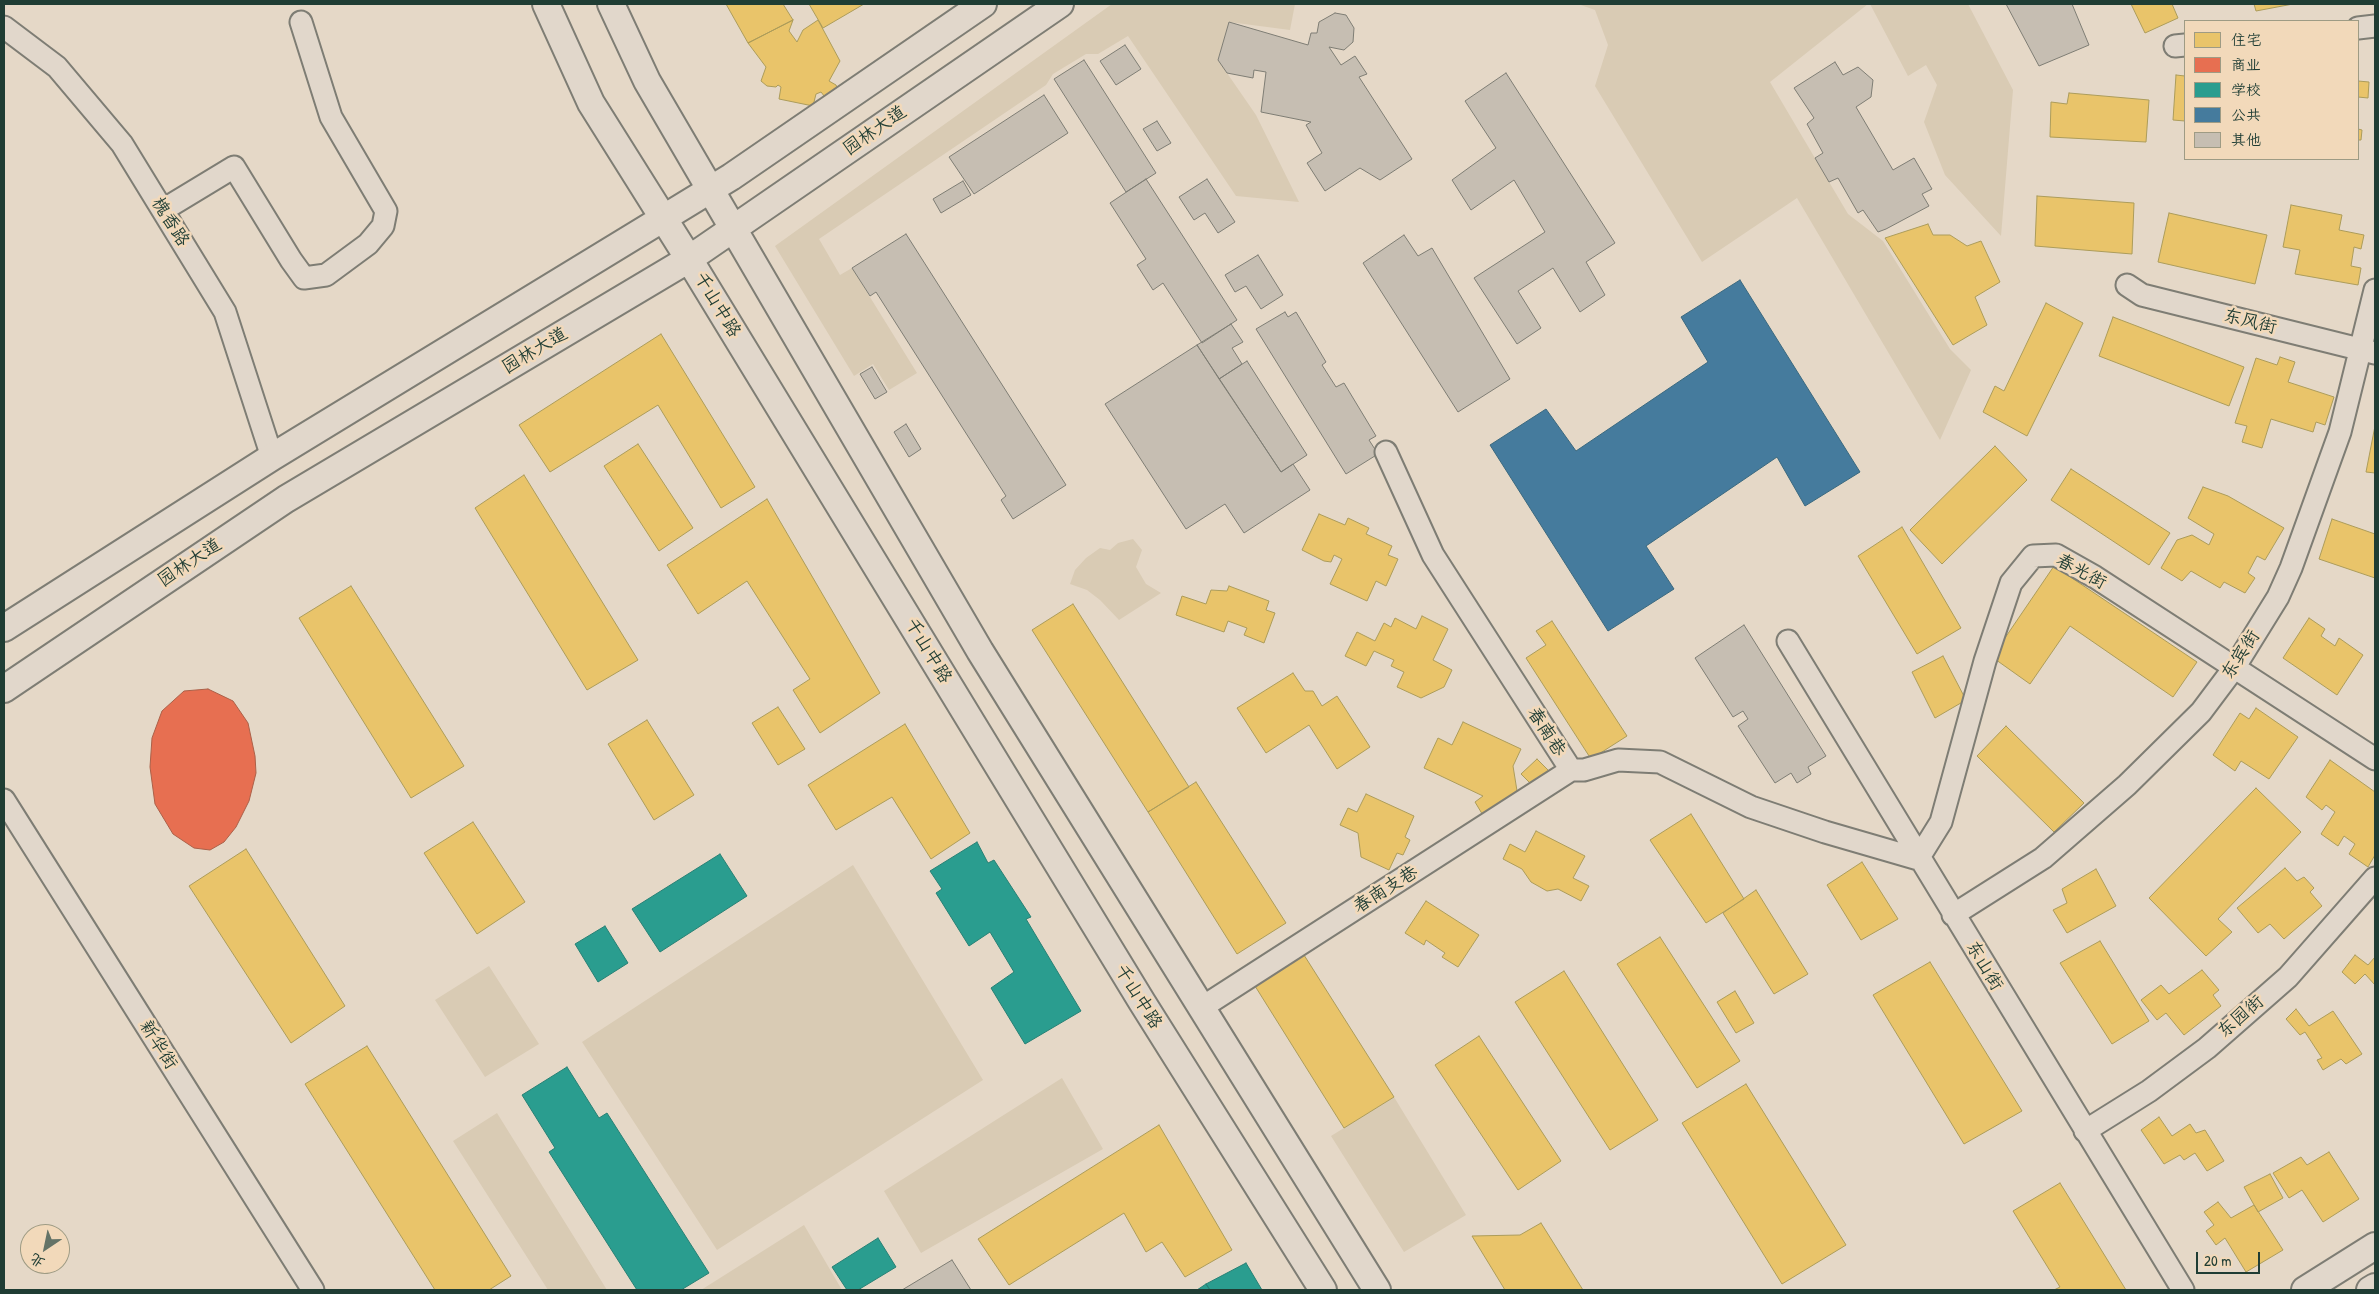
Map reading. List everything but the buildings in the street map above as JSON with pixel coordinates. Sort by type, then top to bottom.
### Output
[{"type":"main road","name":"千山中路","points":[[546,4],[591,102],[689,259],[1142,1002],[1323,1290]]},
{"type":"main road","points":[[611,4],[647,81],[712,189],[732,230],[975,643],[1200,1008],[1377,1290]]},
{"type":"main road","points":[[4,628],[272,457],[712,189],[983,4]]},
{"type":"main road","name":"园林大道","points":[[4,689],[286,499],[689,259],[1060,4]]},
{"type":"main road","points":[[2305,1290],[2375,1246]]},
{"type":"main road","points":[[2370,1290],[2375,1287]]},
{"type":"street","points":[[163,210],[234,167],[304,278],[326,275],[368,244],[383,226],[386,211],[331,117],[301,22]]},
{"type":"street","points":[[2359,28],[2375,26]]},
{"type":"street","name":"槐香路","points":[[4,27],[56,68],[122,144],[225,312],[272,457]]},
{"type":"street","name":"东风街","points":[[2127,285],[2142,295],[2368,351]]},
{"type":"street","name":"东宾街","points":[[1953,915],[2043,858],[2127,785],[2200,712],[2234,668],[2278,597],[2291,568],[2368,351],[2375,290]]},
{"type":"street","name":"春南巷","points":[[1386,452],[1432,556],[1571,770],[1584,770],[1618,760],[1660,762],[1750,807],[1825,832],[1918,858]]},
{"type":"street","name":"春光街","points":[[1918,858],[1940,822],[1985,661],[2011,584],[2033,556],[2056,555],[2095,577],[2375,760]]},
{"type":"street","name":"东山街","points":[[1788,642],[2182,1290]]},
{"type":"street","name":"春南支巷","points":[[1200,1008],[1571,770]]},
{"type":"street","name":"新华街","points":[[4,800],[306,1288]]},
{"type":"street","name":"东园街","points":[[2085,1131],[2149,1091],[2207,1048],[2288,977],[2375,878]]},
{"type":"shaded area","points":[[1112,4],[1295,4],[1290,30],[1229,22],[1218,60],[1256,115],[1299,202],[1236,196],[1128,36],[1098,54],[1086,54],[1053,74],[1046,85],[819,239],[840,275],[852,268],[917,373],[889,390],[873,364],[854,376],[775,246]]},
{"type":"shaded area","points":[[1578,4],[1868,4],[1770,82],[1848,214],[1883,241],[1950,349],[1971,370],[1940,440],[1797,198],[1702,262],[1595,86],[1608,45],[1595,10]]},
{"type":"shaded area","points":[[1870,4],[1968,4],[2013,90],[2001,236],[1945,175],[1924,122],[1937,85],[1926,65],[1908,76]]},
{"type":"shaded area","points":[[1133,539],[1142,550],[1136,567],[1146,584],[1161,593],[1119,620],[1100,600],[1087,590],[1070,584],[1075,570],[1086,558],[1100,548],[1110,550],[1118,543]]},
{"type":"shaded area","points":[[853,865],[983,1080],[717,1250],[582,1042]]},
{"type":"shaded area","points":[[489,966],[539,1044],[485,1077],[435,1000]]},
{"type":"shaded area","points":[[1062,1078],[1103,1149],[921,1253],[884,1191]]},
{"type":"shaded area","points":[[1394,1097],[1466,1215],[1404,1252],[1331,1136]]},
{"type":"shaded area","points":[[497,1113],[607,1290],[548,1290],[453,1141]]},
{"type":"shaded area","points":[[804,1225],[842,1290],[701,1290]]}]
